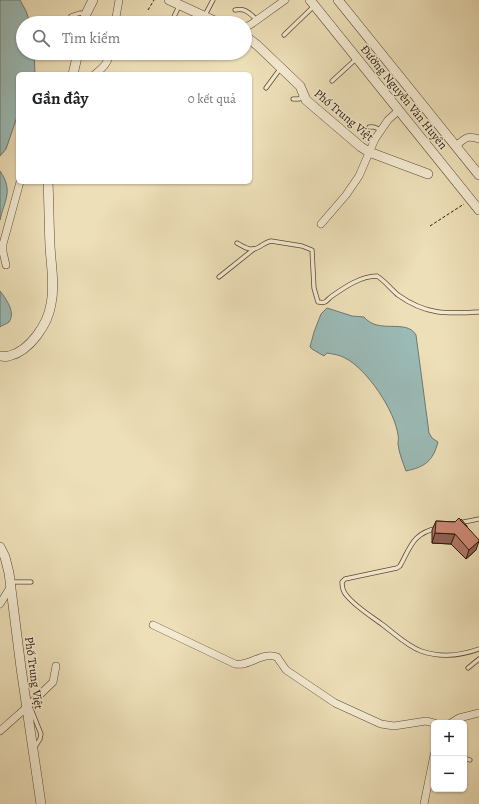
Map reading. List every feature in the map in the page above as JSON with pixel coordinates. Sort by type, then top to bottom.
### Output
[{"type":"street","points":[[86,16],[93,0]]},
{"type":"street","points":[[116,16],[119,0]]},
{"type":"street","points":[[170,0],[205,16]]},
{"type":"street","points":[[252,23],[285,0]]},
{"type":"street","name":"Đường Nguyễn Văn Huyên","points":[[338,0],[479,175]]},
{"type":"street","name":"Đường Nguyễn Văn Huyên","points":[[312,3],[479,210]]},
{"type":"street","name":"Phố Trung Việt","points":[[252,41],[300,86],[306,100],[361,147],[369,152],[428,174]]},
{"type":"street","points":[[73,72],[76,60]]},
{"type":"street","points":[[97,72],[108,60]]},
{"type":"street","points":[[321,224],[346,195],[359,176],[369,152],[381,130],[388,120],[399,110]]},
{"type":"street","points":[[456,146],[470,136],[479,139]]},
{"type":"street","points":[[6,265],[3,244],[19,184]]},
{"type":"street","points":[[0,356],[9,356],[21,350],[30,343],[46,322],[51,305],[53,286],[48,184]]},
{"type":"street","name":"Phố Trung Việt","points":[[0,547],[7,564],[11,584],[41,804]]},
{"type":"street","points":[[0,604],[11,584]]},
{"type":"street","points":[[153,625],[235,664],[245,665],[272,655],[276,657],[291,674],[335,703],[381,724],[394,726],[426,721],[431,722]]},
{"type":"street","points":[[0,731],[53,682],[56,666]]},
{"type":"street","points":[[456,720],[479,713]]},
{"type":"street","points":[[424,804],[434,756]]},
{"type":"lane","points":[[205,16],[213,0]]},
{"type":"lane","points":[[284,35],[312,3]]},
{"type":"lane","points":[[174,16],[180,5]]},
{"type":"lane","points":[[235,10],[245,10],[257,20]]},
{"type":"lane","points":[[71,16],[80,12],[83,16]]},
{"type":"lane","points":[[332,81],[357,58]]},
{"type":"lane","points":[[266,88],[281,68]]},
{"type":"lane","points":[[293,99],[299,99],[304,95]]},
{"type":"lane","points":[[368,127],[374,127],[381,130]]},
{"type":"lane","points":[[219,278],[254,249],[271,241],[302,246],[312,250],[314,288],[318,302],[326,301],[348,285],[370,276],[377,276],[397,294],[416,306],[444,313],[479,312]]},
{"type":"lane","points":[[237,243],[254,249]]},
{"type":"lane","points":[[457,523],[479,519]]},
{"type":"lane","points":[[443,526],[428,530],[418,536],[400,566],[397,568],[345,579],[342,582],[342,586],[347,596],[356,604],[408,644],[421,651],[434,654],[454,655],[468,653],[479,649]]},
{"type":"lane","points":[[11,584],[31,582]]},
{"type":"lane","points":[[468,668],[479,659]]},
{"type":"path","points":[[148,10],[154,0]]},
{"type":"path","points":[[430,226],[471,200]]},
{"type":"water","points":[[0,0],[20,0],[28,16],[16,16],[16,60],[34,60],[35,72],[16,72],[16,120],[6,149],[0,156]]},
{"type":"water","points":[[0,171],[6,184],[7,196],[0,220]]},
{"type":"water","points":[[0,291],[11,310],[11,318],[9,322],[0,327]]},
{"type":"water","points":[[327,308],[352,316],[364,317],[377,325],[406,328],[412,330],[416,335],[429,433],[432,438],[438,442],[434,454],[423,465],[406,471],[399,451],[396,425],[392,414],[379,392],[362,371],[343,357],[327,353],[324,356],[310,347],[321,314]]},
{"type":"building","points":[[459,518],[479,540],[469,550],[455,534],[435,533],[436,521],[455,522]]}]
